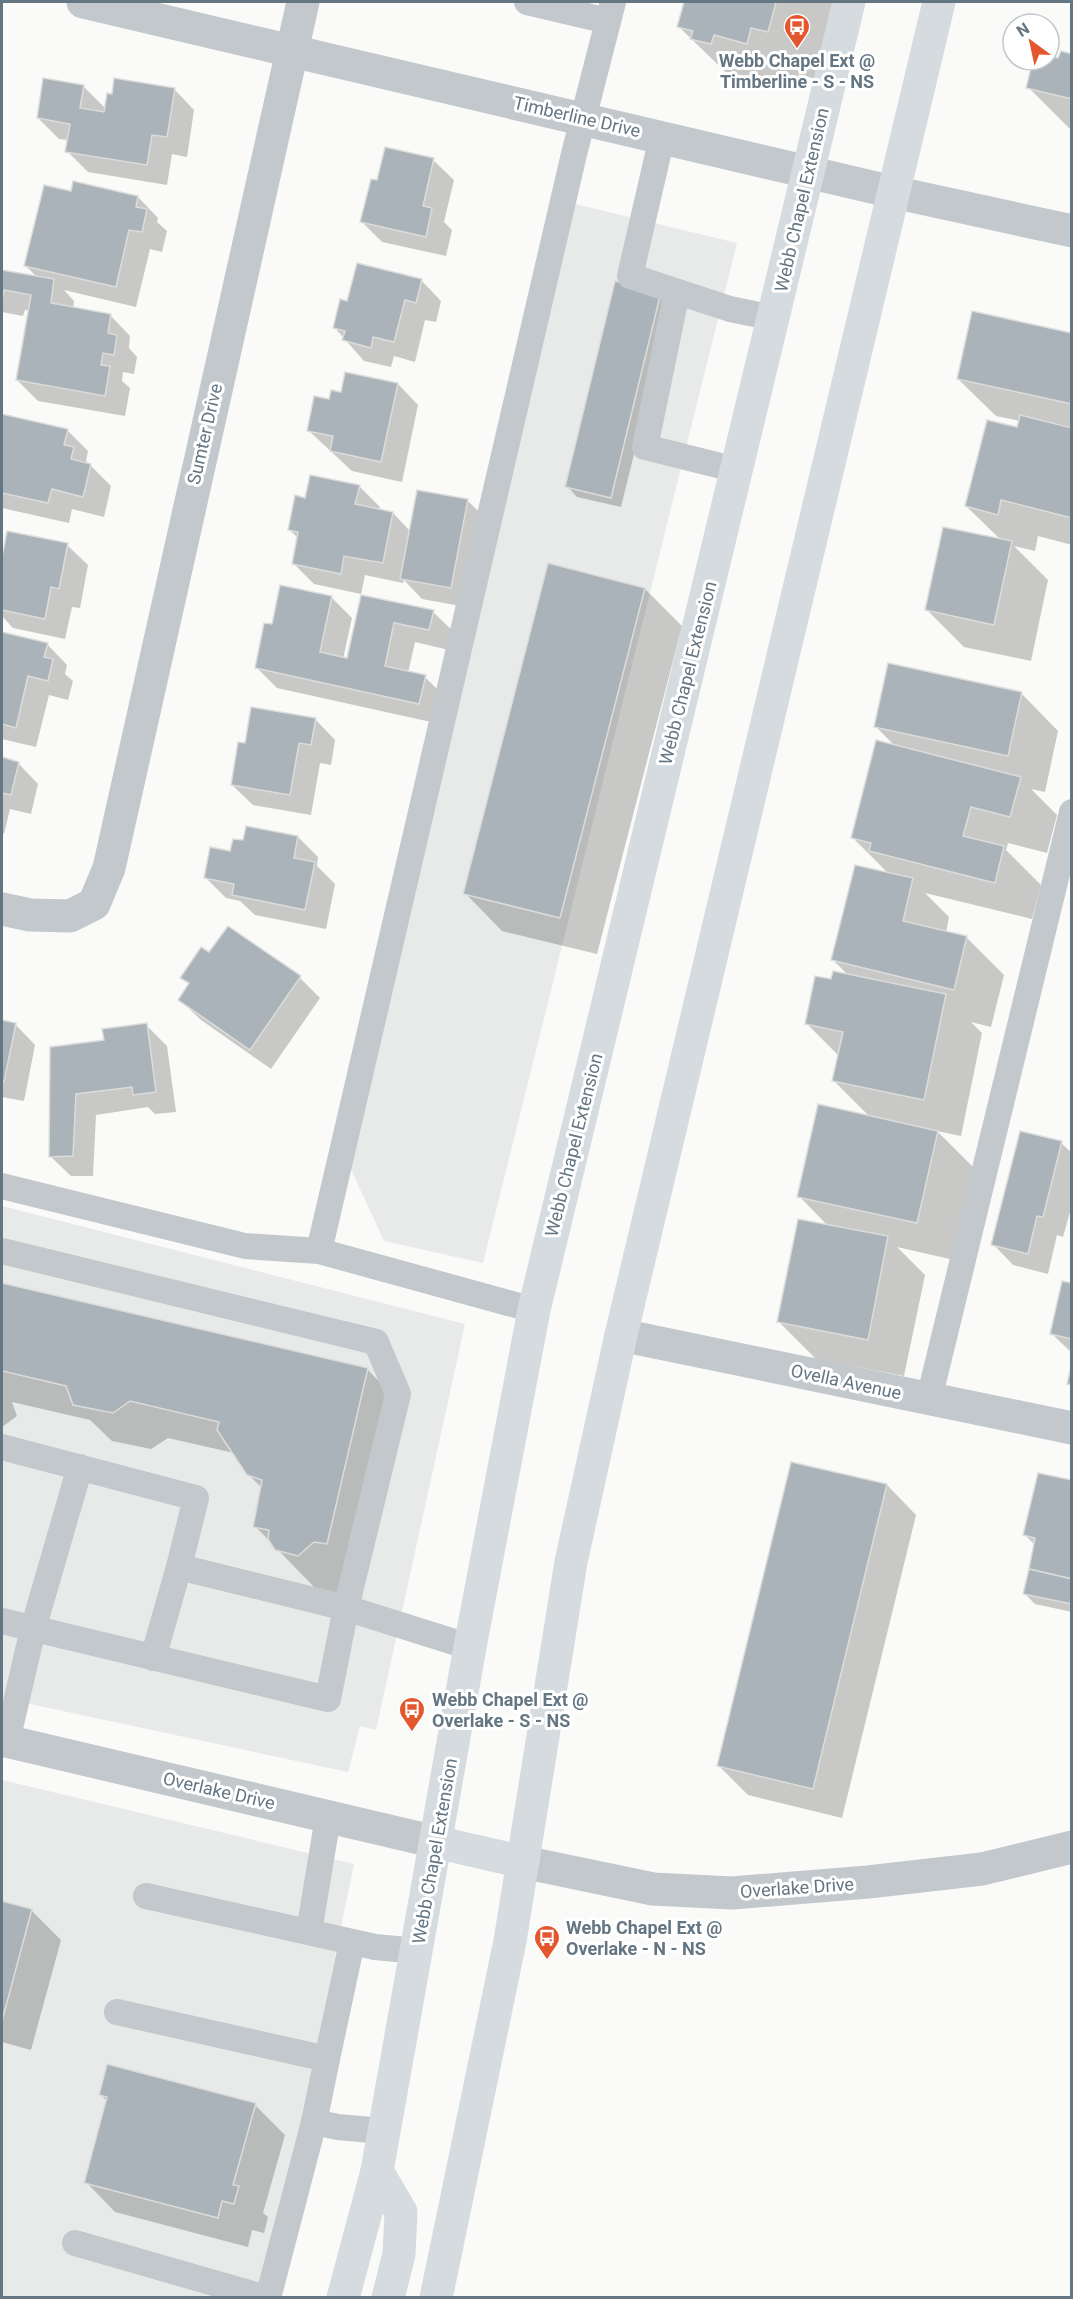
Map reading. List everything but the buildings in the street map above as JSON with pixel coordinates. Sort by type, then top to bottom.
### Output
[{"type":"main road","name":"Webb Chapel Extension","points":[[343,2298],[377,2171],[418,1951],[470,1647],[534,1310],[849,2]]},
{"type":"main road","points":[[436,2298],[510,1941],[571,1562],[621,1335],[939,2]]},
{"type":"main road","points":[[436,1842],[523,1862]]},
{"type":"main road","points":[[377,2171],[401,2212],[399,2254],[388,2298]]},
{"type":"street","name":"Timberline Drive","points":[[83,2],[893,192],[1071,231]]},
{"type":"street","name":"Sumter Drive","points":[[2,909],[30,915],[70,916],[94,904],[109,868],[303,2]]},
{"type":"street","name":"Ovella Avenue","points":[[621,1335],[1071,1428]]},
{"type":"street","name":"Overlake Drive","points":[[4,1741],[436,1842]]},
{"type":"street","name":"Overlake Drive","points":[[523,1862],[653,1889],[732,1893],[868,1882],[982,1869],[1071,1847]]},
{"type":"lane","points":[[319,1251],[574,154],[611,11],[527,2]]},
{"type":"lane","points":[[662,137],[630,276],[730,309],[774,318]]},
{"type":"lane","points":[[677,292],[645,447],[737,470]]},
{"type":"lane","points":[[929,1399],[1071,812]]},
{"type":"lane","points":[[2,1186],[245,1246],[319,1251],[534,1310]]},
{"type":"lane","points":[[2,1251],[376,1342],[398,1394],[346,1608],[328,1699],[2,1621]]},
{"type":"lane","points":[[2,1447],[196,1498],[153,1658]]},
{"type":"lane","points":[[4,1741],[33,1629],[80,1467]]},
{"type":"lane","points":[[179,1567],[346,1608],[470,1647]]},
{"type":"lane","points":[[309,1932],[328,1817]]},
{"type":"lane","points":[[146,1896],[375,1947],[418,1951]]},
{"type":"lane","points":[[75,2243],[267,2298],[314,2122],[352,1942]]},
{"type":"lane","points":[[117,2012],[327,2059]]},
{"type":"lane","points":[[314,2122],[338,2127],[383,2131]]},
{"type":"shaded area","points":[[575,204],[737,243],[483,1263],[384,1241],[350,1167]]},
{"type":"shaded area","points":[[2,1206],[465,1324],[376,1730],[360,1726],[348,1772],[2,1698]]},
{"type":"shaded area","points":[[2,1780],[354,1864],[265,2297],[2,2298]]},
{"type":"place","name":"Webb Chapel Ext @ Timberline - S - NS","points":[[797,50]]},
{"type":"place","name":"Webb Chapel Ext @ Overlake - S - NS","points":[[412,1733]]},
{"type":"place","name":"Webb Chapel Ext @ Overlake - N - NS","points":[[547,1961]]}]
